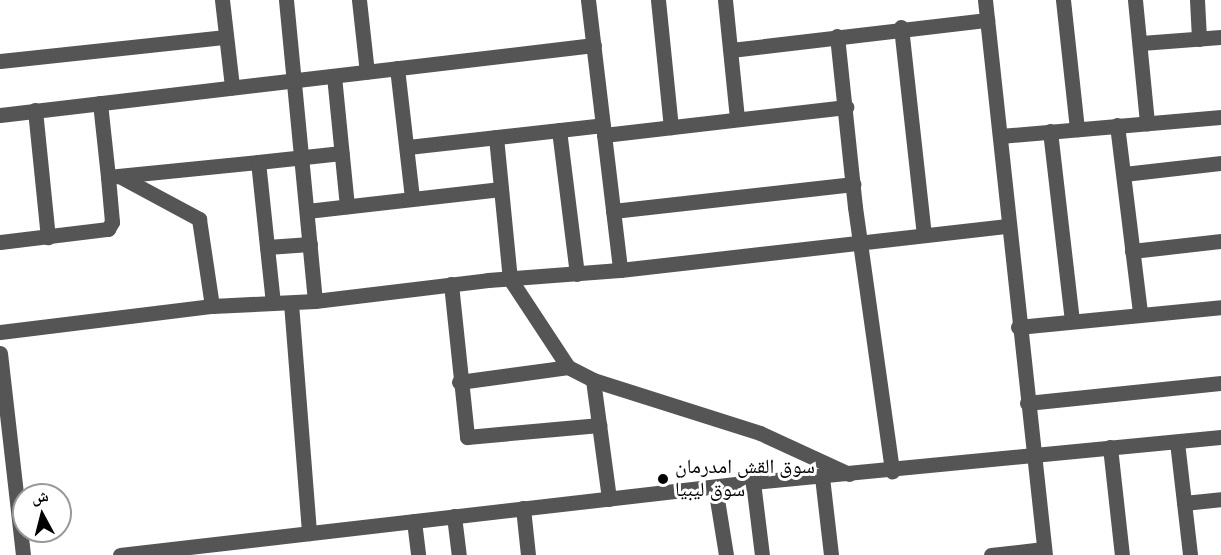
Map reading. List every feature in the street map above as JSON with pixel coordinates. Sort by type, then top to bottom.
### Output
[{"type":"street","points":[[222,0],[232,87]]},
{"type":"street","points":[[286,0],[315,301]]},
{"type":"street","points":[[359,0],[367,72]]},
{"type":"street","points":[[588,0],[620,270]]},
{"type":"street","points":[[658,0],[671,127]]},
{"type":"street","points":[[725,0],[737,118]]},
{"type":"street","points":[[985,0],[1018,327],[1045,552],[991,555]]},
{"type":"street","points":[[1063,0],[1077,129]]},
{"type":"street","points":[[1135,0],[1147,123]]},
{"type":"street","points":[[1197,0],[1199,39]]},
{"type":"street","points":[[731,50],[901,27],[987,20]]},
{"type":"street","points":[[901,27],[924,234]]},
{"type":"street","points":[[837,36],[853,184],[892,471]]},
{"type":"street","points":[[0,61],[226,37]]},
{"type":"street","points":[[1141,43],[1221,37]]},
{"type":"street","points":[[0,115],[594,45]]},
{"type":"street","points":[[398,68],[412,198]]},
{"type":"street","points":[[334,76],[347,206]]},
{"type":"street","points":[[0,242],[111,227],[114,177],[100,103]]},
{"type":"street","points":[[408,147],[559,130],[671,127],[846,107]]},
{"type":"street","points":[[35,110],[48,237]]},
{"type":"street","points":[[1000,136],[1221,117]]},
{"type":"street","points":[[1117,125],[1140,314]]},
{"type":"street","points":[[559,130],[577,274]]},
{"type":"street","points":[[1050,132],[1072,321]]},
{"type":"street","points":[[496,137],[510,279],[568,367],[593,380],[722,419],[849,474]]},
{"type":"street","points":[[114,177],[342,153]]},
{"type":"street","points":[[258,162],[273,303]]},
{"type":"street","points":[[1124,174],[1221,163]]},
{"type":"street","points":[[114,177],[199,219],[212,306]]},
{"type":"street","points":[[613,211],[853,184]]},
{"type":"street","points":[[307,211],[501,189]]},
{"type":"street","points":[[0,332],[212,306],[315,301],[452,284],[620,270],[1008,226]]},
{"type":"street","points":[[1132,251],[1221,241]]},
{"type":"street","points":[[267,247],[310,244]]},
{"type":"street","points":[[452,284],[459,382],[469,438],[599,425]]},
{"type":"street","points":[[291,303],[309,533]]},
{"type":"street","points":[[1018,327],[1221,307]]},
{"type":"street","points":[[0,353],[23,555]]},
{"type":"street","points":[[459,382],[568,367]]},
{"type":"street","points":[[593,380],[609,499]]},
{"type":"street","points":[[1027,403],[1221,383]]},
{"type":"street","points":[[120,555],[172,552],[309,533],[753,482],[892,471],[1033,454],[1221,437]]},
{"type":"street","points":[[1177,442],[1190,555]]},
{"type":"street","points":[[1110,447],[1122,555]]},
{"type":"street","points":[[822,477],[831,555]]},
{"type":"street","points":[[753,482],[762,555]]},
{"type":"street","points":[[715,487],[726,555]]},
{"type":"street","points":[[1184,503],[1221,499]]},
{"type":"street","points":[[523,508],[528,555]]},
{"type":"street","points":[[454,516],[459,555]]},
{"type":"street","points":[[414,521],[418,555]]},
{"type":"place","name":"سوق القش امدرمان سوق ليبيا","points":[[663,479]]}]
